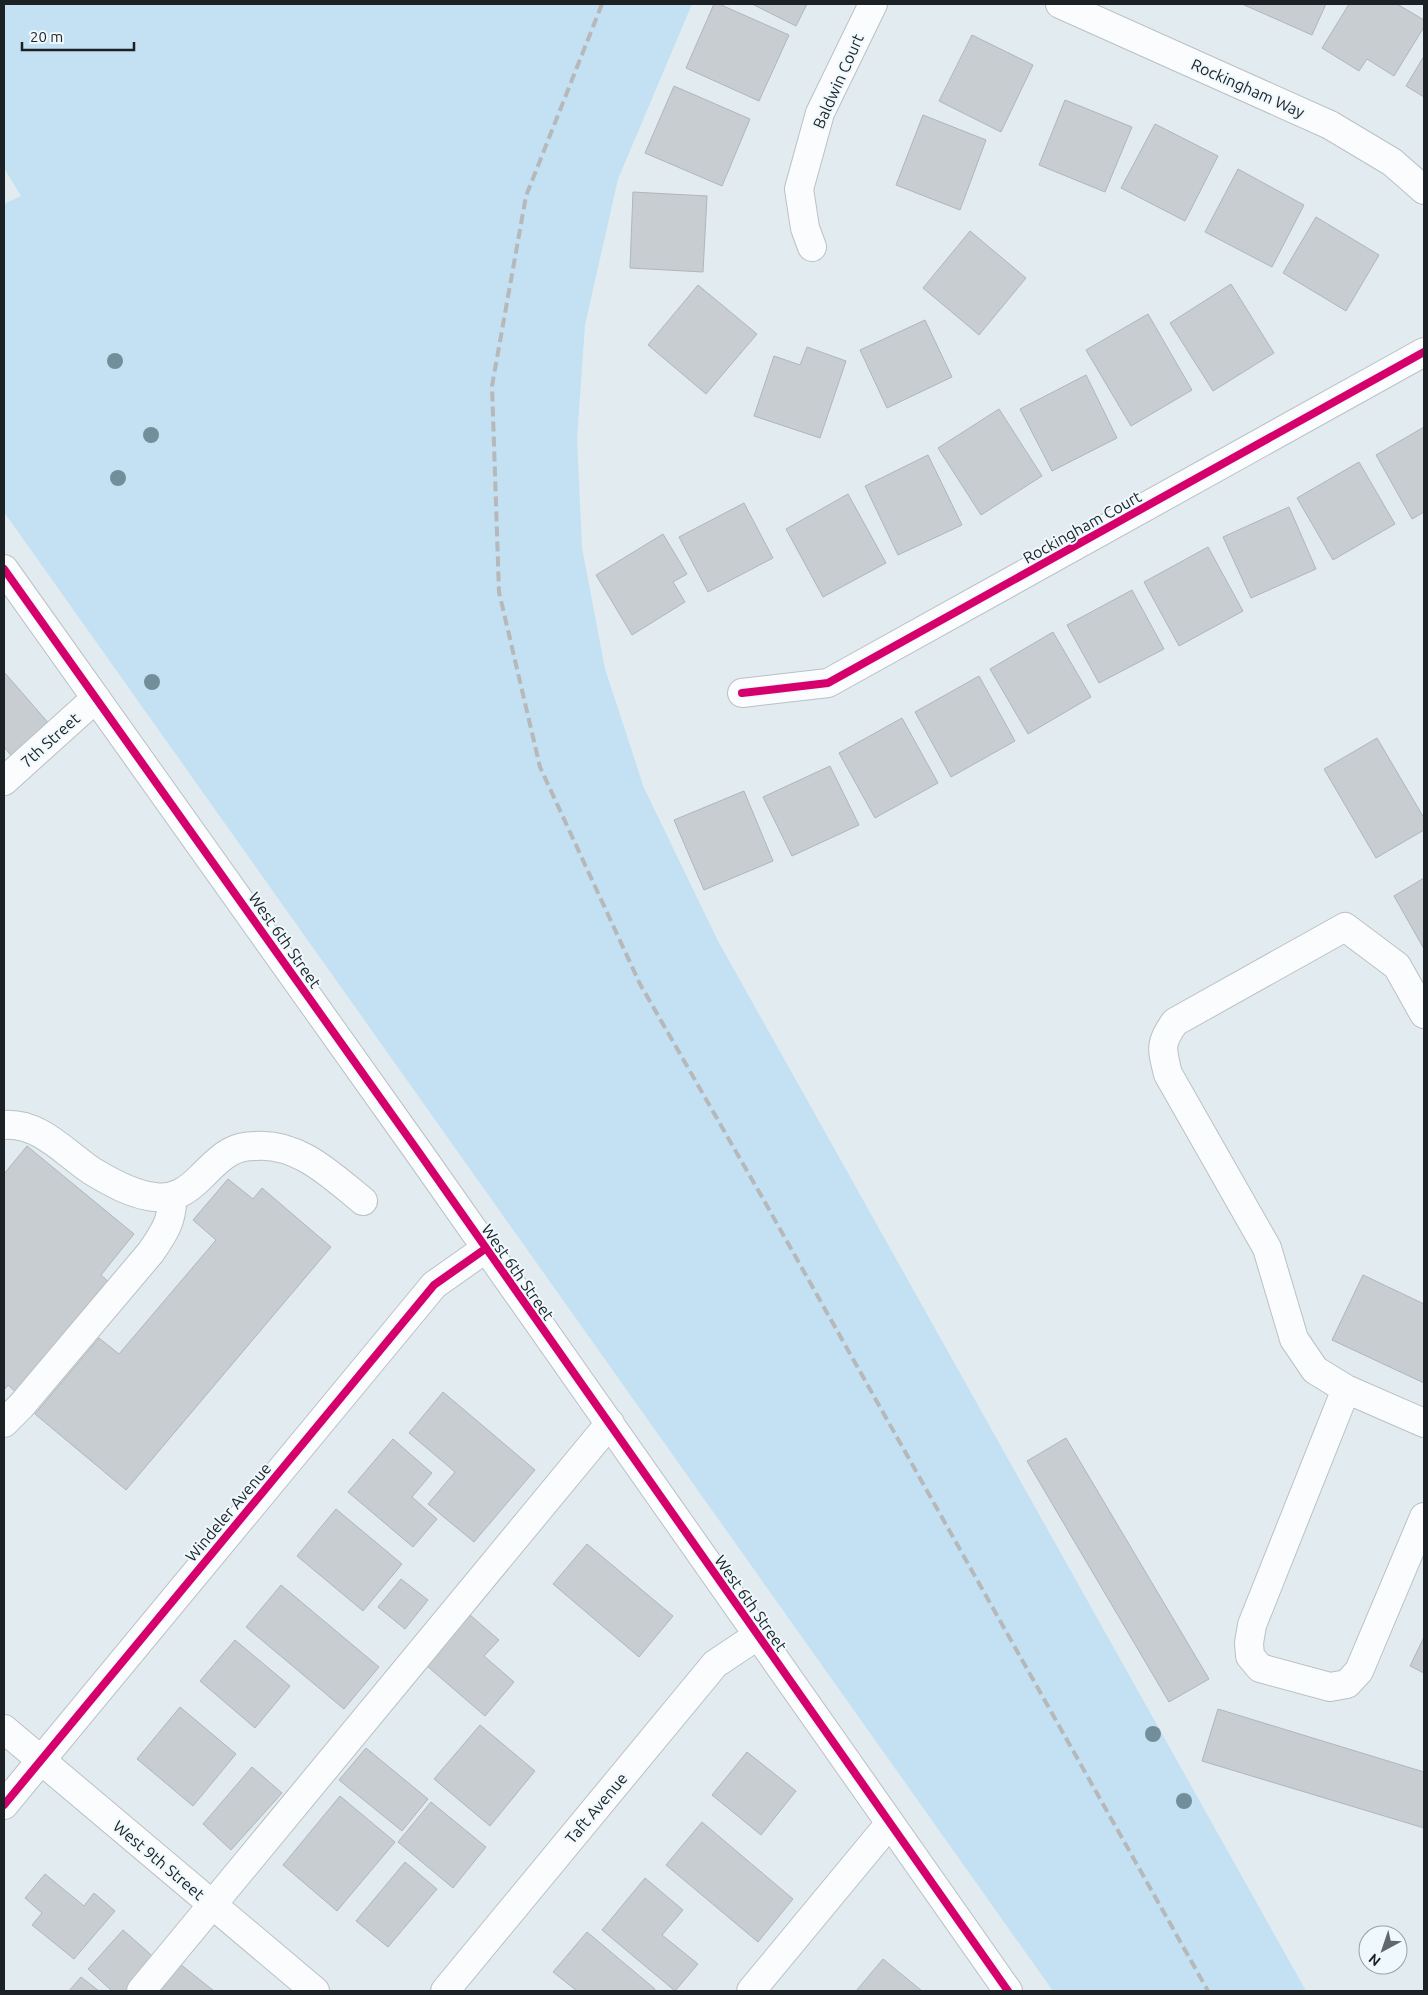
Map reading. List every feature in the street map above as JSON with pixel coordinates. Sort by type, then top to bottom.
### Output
[{"type":"street","name":"Baldwin Court","points":[[812,247],[805,228],[799,189],[820,113],[873,4]]},
{"type":"street","name":"Rockingham Way","points":[[1060,4],[1330,125],[1392,162],[1424,190]]},
{"type":"street","name":"Rockingham Court","points":[[742,693],[828,683],[1424,352]]},
{"type":"street","name":"West 6th Street","points":[[4,569],[420,1154],[484,1249],[610,1423],[757,1636],[1008,1991]]},
{"type":"street","name":"7th Street","points":[[4,781],[96,698]]},
{"type":"street","points":[[1424,1014],[1397,966],[1345,927],[1174,1022],[1165,1036],[1162,1051],[1168,1074],[1267,1248],[1294,1339],[1316,1370],[1346,1389],[1424,1424]]},
{"type":"street","points":[[4,1125],[16,1124],[46,1137],[92,1171],[116,1184],[155,1198],[172,1197],[186,1190],[231,1151],[249,1146],[268,1145],[294,1152],[319,1166],[363,1202]]},
{"type":"street","points":[[4,1423],[21,1406],[151,1252],[165,1232],[173,1212],[172,1197]]},
{"type":"street","name":"Windeler Avenue","points":[[4,1805],[434,1285],[484,1249]]},
{"type":"street","points":[[1346,1389],[1252,1625],[1249,1643],[1250,1656],[1260,1668],[1330,1687],[1347,1684],[1359,1671],[1424,1517]]},
{"type":"street","points":[[141,1991],[610,1423]]},
{"type":"street","name":"Taft Avenue","points":[[444,1991],[715,1664],[757,1636]]},
{"type":"street","name":"West 9th Street","points":[[4,1729],[315,1991]]},
{"type":"street","points":[[751,1991],[890,1823]]},
{"type":"shaded area","points":[[4,4],[692,4],[618,179],[585,325],[577,438],[582,548],[605,669],[644,788],[718,941],[1306,1991],[1053,1991],[4,512],[4,204],[21,196],[4,168]]},
{"type":"building","points":[[714,4],[719,4],[789,35],[759,101],[686,68]]},
{"type":"building","points":[[752,4],[807,4],[796,26]]},
{"type":"building","points":[[1242,4],[1326,4],[1312,35]]},
{"type":"building","points":[[1349,4],[1397,4],[1424,20],[1424,27],[1394,76],[1367,59],[1359,71],[1322,48]]},
{"type":"building","points":[[972,35],[1033,65],[1001,132],[939,101]]},
{"type":"building","points":[[1424,56],[1424,97],[1406,86]]},
{"type":"building","points":[[674,86],[750,119],[722,186],[645,153]]},
{"type":"building","points":[[1065,100],[1132,127],[1105,192],[1039,165]]},
{"type":"building","points":[[923,115],[986,140],[960,210],[896,185]]},
{"type":"building","points":[[1155,124],[1218,156],[1185,221],[1121,188]]},
{"type":"building","points":[[1238,169],[1304,205],[1272,267],[1205,232]]},
{"type":"building","points":[[633,192],[707,196],[703,272],[630,268]]},
{"type":"building","points":[[1316,217],[1379,255],[1346,311],[1283,273]]},
{"type":"building","points":[[970,231],[1026,278],[979,335],[923,288]]},
{"type":"building","points":[[1231,284],[1274,353],[1213,391],[1170,323]]},
{"type":"building","points":[[698,285],[757,334],[706,394],[648,345]]},
{"type":"building","points":[[1148,314],[1192,390],[1131,426],[1086,350]]},
{"type":"building","points":[[925,320],[952,377],[887,408],[860,350]]},
{"type":"building","points":[[807,347],[846,361],[820,438],[754,416],[774,356],[800,365]]},
{"type":"building","points":[[1086,375],[1117,438],[1052,471],[1020,409]]},
{"type":"building","points":[[999,409],[1042,476],[981,515],[938,448]]},
{"type":"building","points":[[1424,427],[1424,512],[1412,519],[1376,455]]},
{"type":"building","points":[[928,455],[962,525],[898,555],[865,486]]},
{"type":"building","points":[[1359,462],[1395,524],[1333,560],[1297,498]]},
{"type":"building","points":[[848,494],[886,563],[823,597],[786,529]]},
{"type":"building","points":[[744,503],[773,558],[708,592],[679,537]]},
{"type":"building","points":[[1289,507],[1316,569],[1251,598],[1223,537]]},
{"type":"building","points":[[663,534],[687,574],[673,582],[685,602],[632,635],[596,575]]},
{"type":"building","points":[[1208,547],[1243,611],[1179,646],[1144,582]]},
{"type":"building","points":[[1132,590],[1164,649],[1099,683],[1067,625]]},
{"type":"building","points":[[1053,632],[1091,697],[1028,734],[990,669]]},
{"type":"building","points":[[4,672],[51,726],[14,759],[4,747]]},
{"type":"building","points":[[979,676],[1015,741],[951,777],[915,712]]},
{"type":"building","points":[[902,718],[938,783],[875,818],[839,753]]},
{"type":"building","points":[[1377,738],[1424,818],[1424,830],[1376,858],[1324,769]]},
{"type":"building","points":[[830,766],[859,825],[792,856],[763,797]]},
{"type":"building","points":[[744,791],[773,861],[704,890],[674,820]]},
{"type":"building","points":[[1424,878],[1424,949],[1394,896]]},
{"type":"building","points":[[27,1146],[134,1234],[101,1275],[111,1284],[19,1395],[8,1385],[4,1390],[4,1174]]},
{"type":"building","points":[[228,1179],[253,1199],[262,1188],[331,1247],[126,1490],[35,1414],[99,1338],[119,1354],[216,1240],[193,1220]]},
{"type":"building","points":[[1363,1275],[1424,1304],[1424,1383],[1332,1340]]},
{"type":"building","points":[[443,1392],[535,1470],[474,1542],[428,1504],[455,1472],[409,1433]]},
{"type":"building","points":[[1066,1438],[1209,1679],[1169,1702],[1027,1461]]},
{"type":"building","points":[[393,1439],[432,1473],[412,1497],[437,1519],[413,1547],[348,1492]]},
{"type":"building","points":[[336,1509],[402,1564],[363,1611],[297,1556]]},
{"type":"building","points":[[587,1544],[673,1616],[639,1657],[553,1584]]},
{"type":"building","points":[[401,1579],[428,1600],[405,1629],[378,1607]]},
{"type":"building","points":[[281,1585],[379,1667],[344,1709],[246,1627]]},
{"type":"building","points":[[470,1615],[499,1640],[484,1656],[514,1682],[485,1716],[427,1666]]},
{"type":"building","points":[[1424,1637],[1424,1673],[1410,1666]]},
{"type":"building","points":[[235,1640],[290,1686],[255,1728],[200,1681]]},
{"type":"building","points":[[180,1707],[236,1754],[193,1806],[137,1759]]},
{"type":"building","points":[[1218,1709],[1424,1772],[1424,1828],[1202,1761]]},
{"type":"building","points":[[480,1725],[535,1771],[490,1826],[434,1779]]},
{"type":"building","points":[[366,1748],[428,1799],[402,1831],[339,1780]]},
{"type":"building","points":[[747,1752],[796,1791],[761,1835],[712,1795]]},
{"type":"building","points":[[252,1767],[282,1793],[231,1850],[203,1824]]},
{"type":"building","points":[[340,1796],[395,1842],[337,1911],[283,1865]]},
{"type":"building","points":[[431,1802],[486,1847],[453,1888],[398,1842]]},
{"type":"building","points":[[702,1822],[793,1899],[758,1942],[666,1865]]},
{"type":"building","points":[[405,1862],[437,1889],[388,1947],[356,1921]]},
{"type":"building","points":[[45,1874],[84,1906],[94,1893],[115,1911],[74,1959],[32,1925],[42,1913],[25,1898]]},
{"type":"building","points":[[645,1878],[683,1910],[662,1935],[698,1964],[675,1991],[602,1930]]},
{"type":"building","points":[[123,1930],[158,1961],[130,1991],[112,1991],[88,1969]]},
{"type":"building","points":[[587,1932],[655,1989],[654,1991],[577,1991],[553,1972]]},
{"type":"building","points":[[883,1959],[922,1991],[856,1991]]},
{"type":"building","points":[[180,1964],[214,1991],[158,1991]]},
{"type":"building","points":[[81,1977],[99,1991],[69,1991]]},
{"type":"railway","points":[[602,4],[526,196],[492,386],[499,592],[540,767],[640,984],[762,1197],[1208,1991]]},
{"type":"cycle path","points":[[742,693],[828,683],[1424,352]]},
{"type":"cycle path","points":[[4,569],[420,1154],[1008,1991]]},
{"type":"cycle path","points":[[4,1805],[434,1285],[485,1249]]}]
